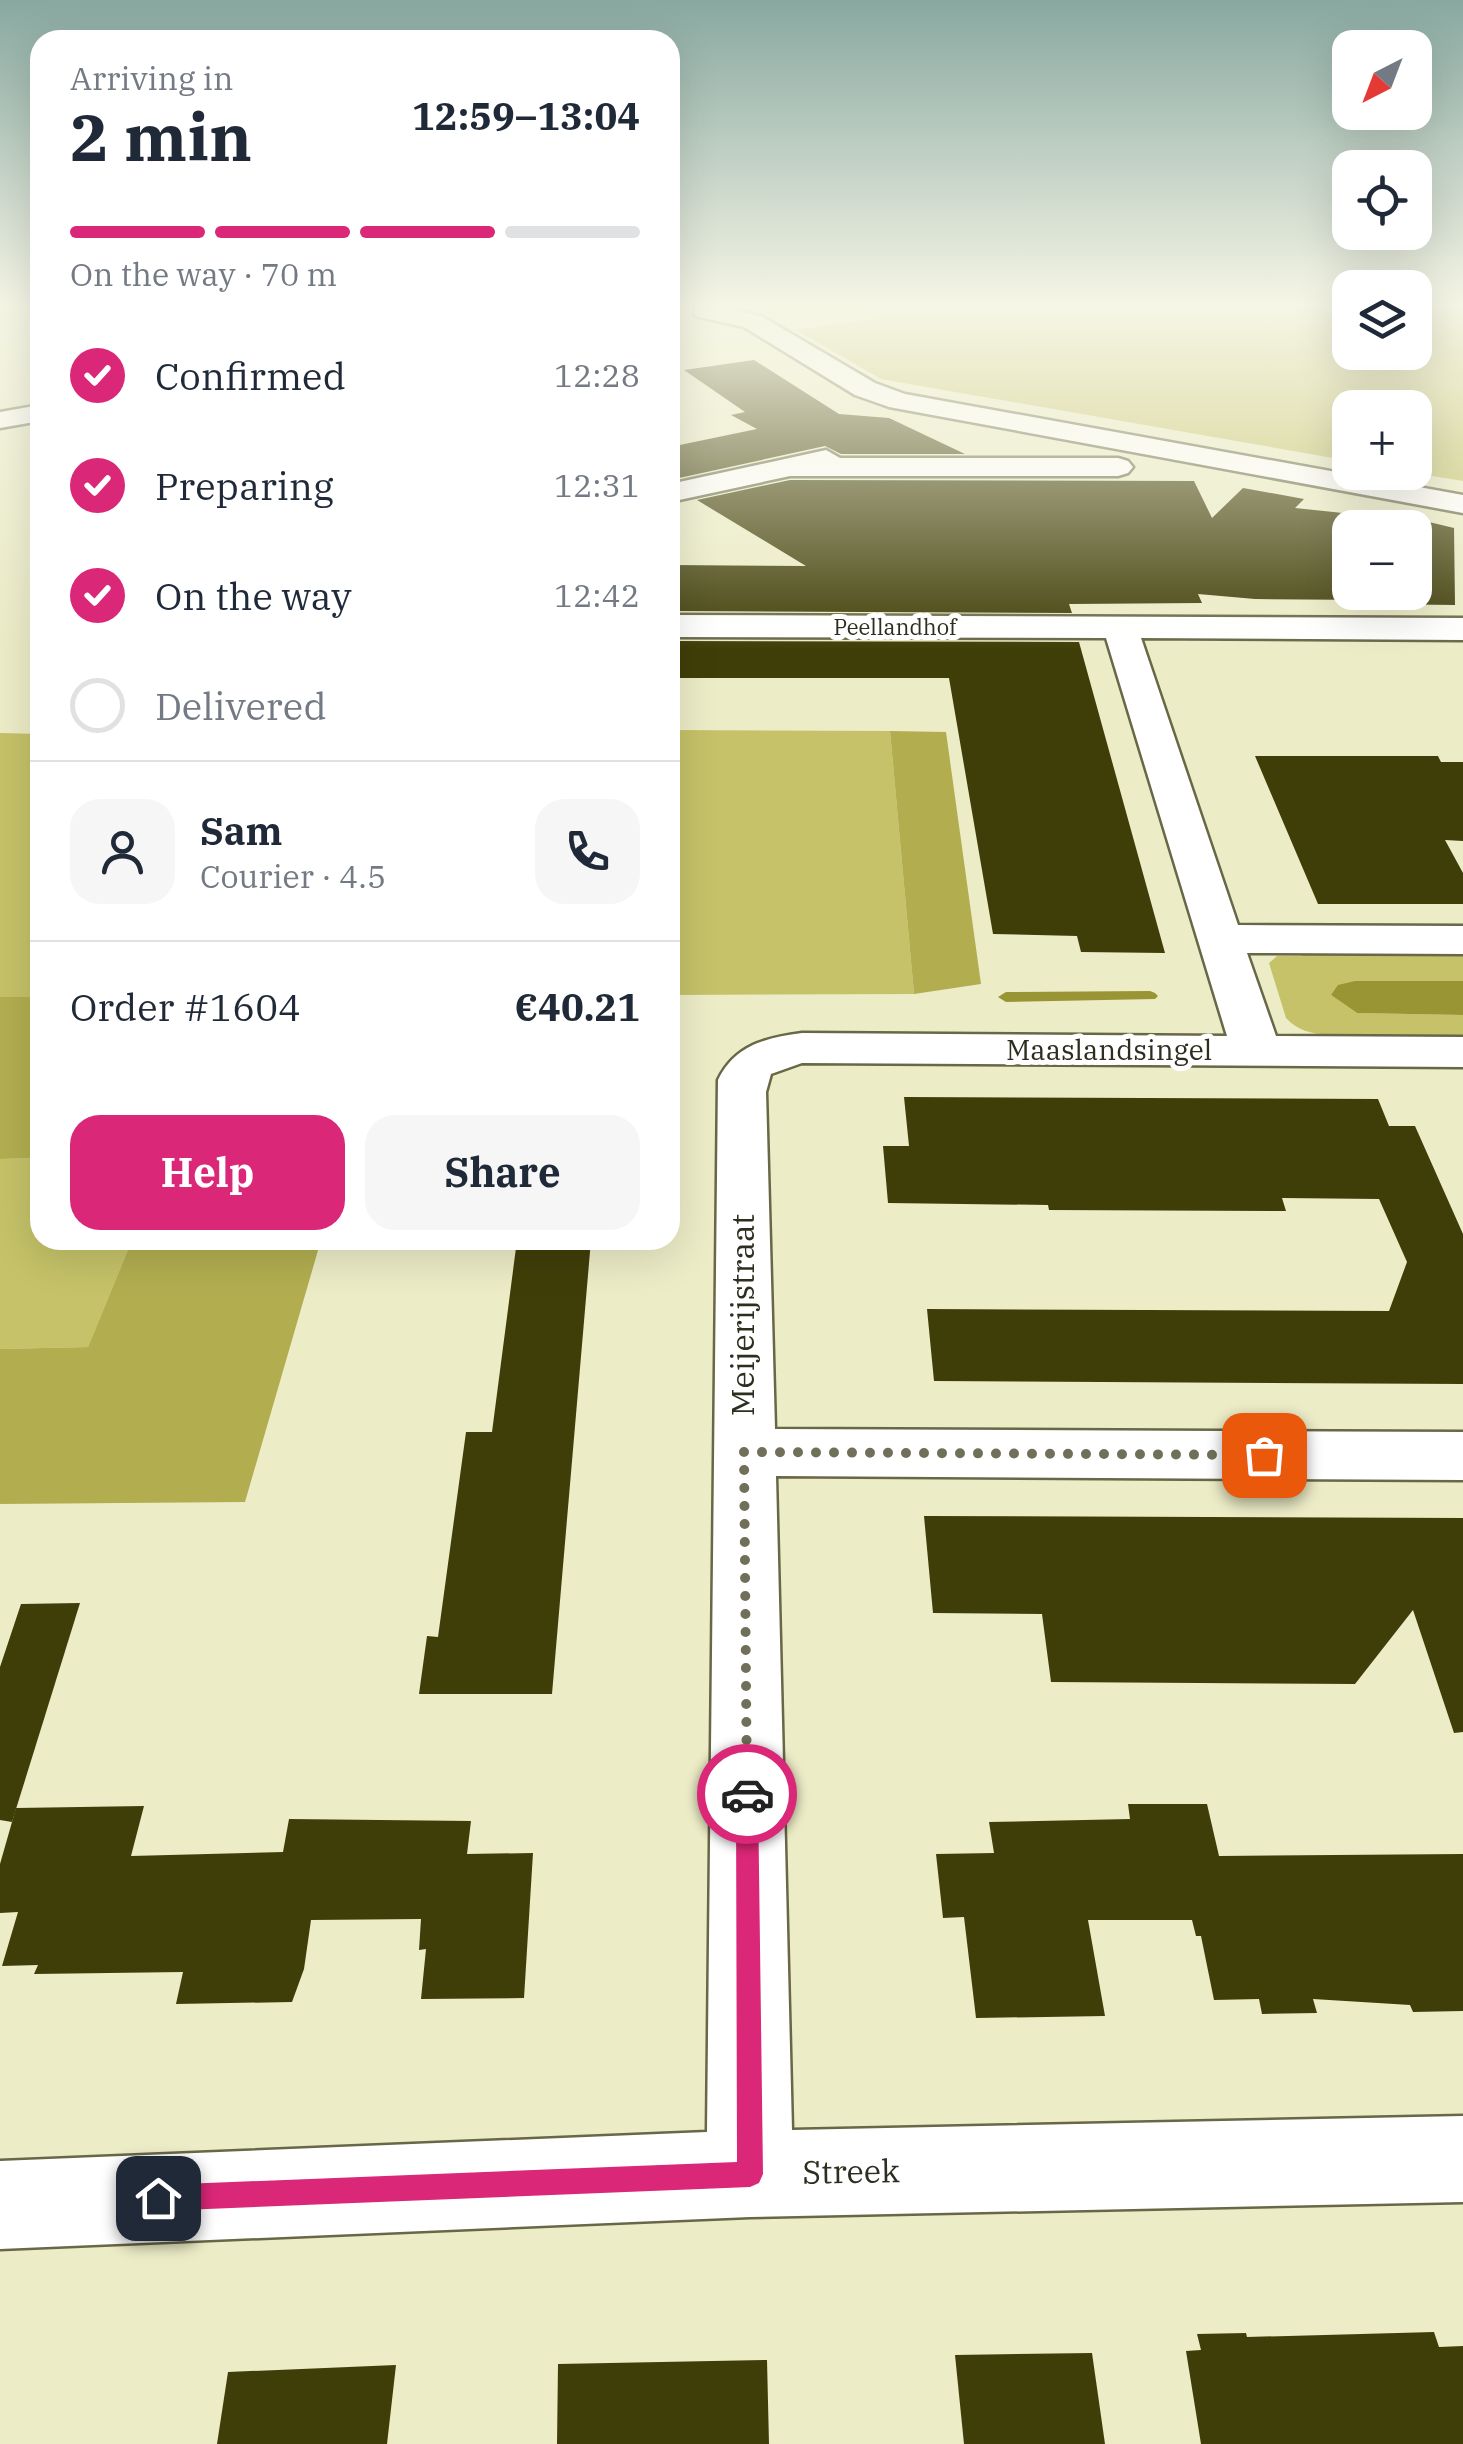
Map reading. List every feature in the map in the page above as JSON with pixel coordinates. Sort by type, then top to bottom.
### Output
[{"type":"street","points":[[680,492],[991,422]]},
{"type":"street","points":[[1011,422],[1463,504]]},
{"type":"street","points":[[791,466],[1179,467],[1192,455]]},
{"type":"street","name":"Peellandhof","points":[[680,626],[1463,628]]},
{"type":"street","points":[[1120,628],[1256,1051]]},
{"type":"street","points":[[1220,938],[1463,940]]},
{"type":"street","name":"Maaslandsingel","points":[[757,1060],[802,1048],[1463,1052]]},
{"type":"street","name":"Meijerijstraat","points":[[750,2174],[742,1084],[757,1060]]},
{"type":"street","points":[[744,1452],[1463,1456]]},
{"type":"street","name":"Streek","points":[[0,2204],[750,2174],[1463,2158]]},
{"type":"shaded area","points":[[1127,422],[1332,422],[1332,458]]},
{"type":"shaded area","points":[[1432,422],[1463,422],[1463,481],[1432,476]]},
{"type":"shaded area","points":[[680,730],[890,731],[914,994],[680,995]]},
{"type":"shaded area","points":[[890,731],[946,732],[981,984],[914,994]]},
{"type":"shaded area","points":[[0,733],[30,734],[30,997],[0,997]]},
{"type":"shaded area","points":[[1300,948],[1463,948],[1463,981],[1355,981],[1331,995],[1357,1013],[1463,1015],[1463,1044],[1337,1044],[1334,1034],[1296,1027],[1286,1018],[1269,963],[1277,956],[1302,956]]},
{"type":"shaded area","points":[[1355,981],[1463,981],[1463,1015],[1357,1013],[1331,995],[1338,985]]},
{"type":"shaded area","points":[[0,997],[30,997],[30,1158],[0,1159]]},
{"type":"shaded area","points":[[30,1158],[30,1250],[128,1250],[88,1347],[0,1349],[0,1159]]},
{"type":"shaded area","points":[[128,1250],[318,1250],[245,1502],[0,1504],[0,1349],[88,1347]]},
{"type":"building","points":[[744,422],[898,422],[965,454],[841,454],[825,446],[680,478],[680,445],[757,429]]},
{"type":"building","points":[[790,480],[1194,481],[1212,518],[1243,488],[1304,499],[1295,508],[1332,512],[1332,600],[1198,594],[1202,603],[1069,604],[1072,613],[680,611],[680,565],[806,566],[697,500]]},
{"type":"building","points":[[1432,523],[1454,528],[1455,605],[1432,605]]},
{"type":"building","points":[[680,641],[1079,642],[1165,953],[1081,952],[1077,936],[993,934],[949,678],[680,678]]},
{"type":"building","points":[[1255,756],[1438,756],[1441,762],[1463,762],[1463,841],[1445,840],[1463,873],[1463,904],[1318,904]]},
{"type":"building","points":[[904,1097],[1378,1099],[1389,1126],[1415,1126],[1463,1234],[1463,1384],[934,1381],[927,1309],[1389,1311],[1407,1262],[1379,1199],[1282,1198],[1286,1211],[1049,1210],[1048,1205],[888,1203],[883,1146],[909,1146]]},
{"type":"building","points":[[516,1250],[590,1250],[552,1694],[419,1694],[427,1636],[438,1637],[466,1432],[492,1432]]},
{"type":"building","points":[[924,1516],[1463,1518],[1463,1732],[1454,1733],[1413,1610],[1355,1684],[1051,1682],[1042,1614],[933,1613]]},
{"type":"building","points":[[80,1603],[12,1822],[0,1820],[0,1667],[21,1604]]},
{"type":"building","points":[[1128,1804],[1207,1804],[1219,1856],[1463,1854],[1463,2011],[1413,2012],[1410,2005],[1313,1999],[1317,2013],[1262,2014],[1259,1999],[1214,2000],[1201,1936],[1196,1936],[1192,1920],[1088,1920],[1105,2016],[976,2018],[964,1917],[943,1918],[936,1854],[994,1853],[989,1822],[1130,1819]]},
{"type":"building","points":[[144,1806],[131,1856],[283,1852],[289,1819],[471,1821],[467,1854],[533,1853],[524,1998],[421,1999],[426,1949],[419,1950],[421,1919],[311,1920],[304,1969],[292,2002],[176,2004],[183,1972],[34,1974],[38,1965],[2,1966],[18,1912],[0,1913],[0,1864],[16,1808]]},
{"type":"building","points":[[1434,2332],[1439,2347],[1463,2346],[1463,2444],[1201,2444],[1186,2351],[1201,2350],[1197,2334],[1246,2333],[1247,2337]]},
{"type":"building","points":[[1092,2353],[1105,2444],[964,2444],[955,2355]]},
{"type":"building","points":[[767,2360],[769,2444],[557,2444],[558,2364]]},
{"type":"building","points":[[396,2365],[387,2444],[217,2444],[228,2372]]},
{"type":"waterway","points":[[1006,997],[1150,996]]},
{"type":"way so far","points":[[747,1794],[744,1452],[1264,1455]]},
{"type":"route","points":[[158,2198],[750,2174],[747,1794]]}]
